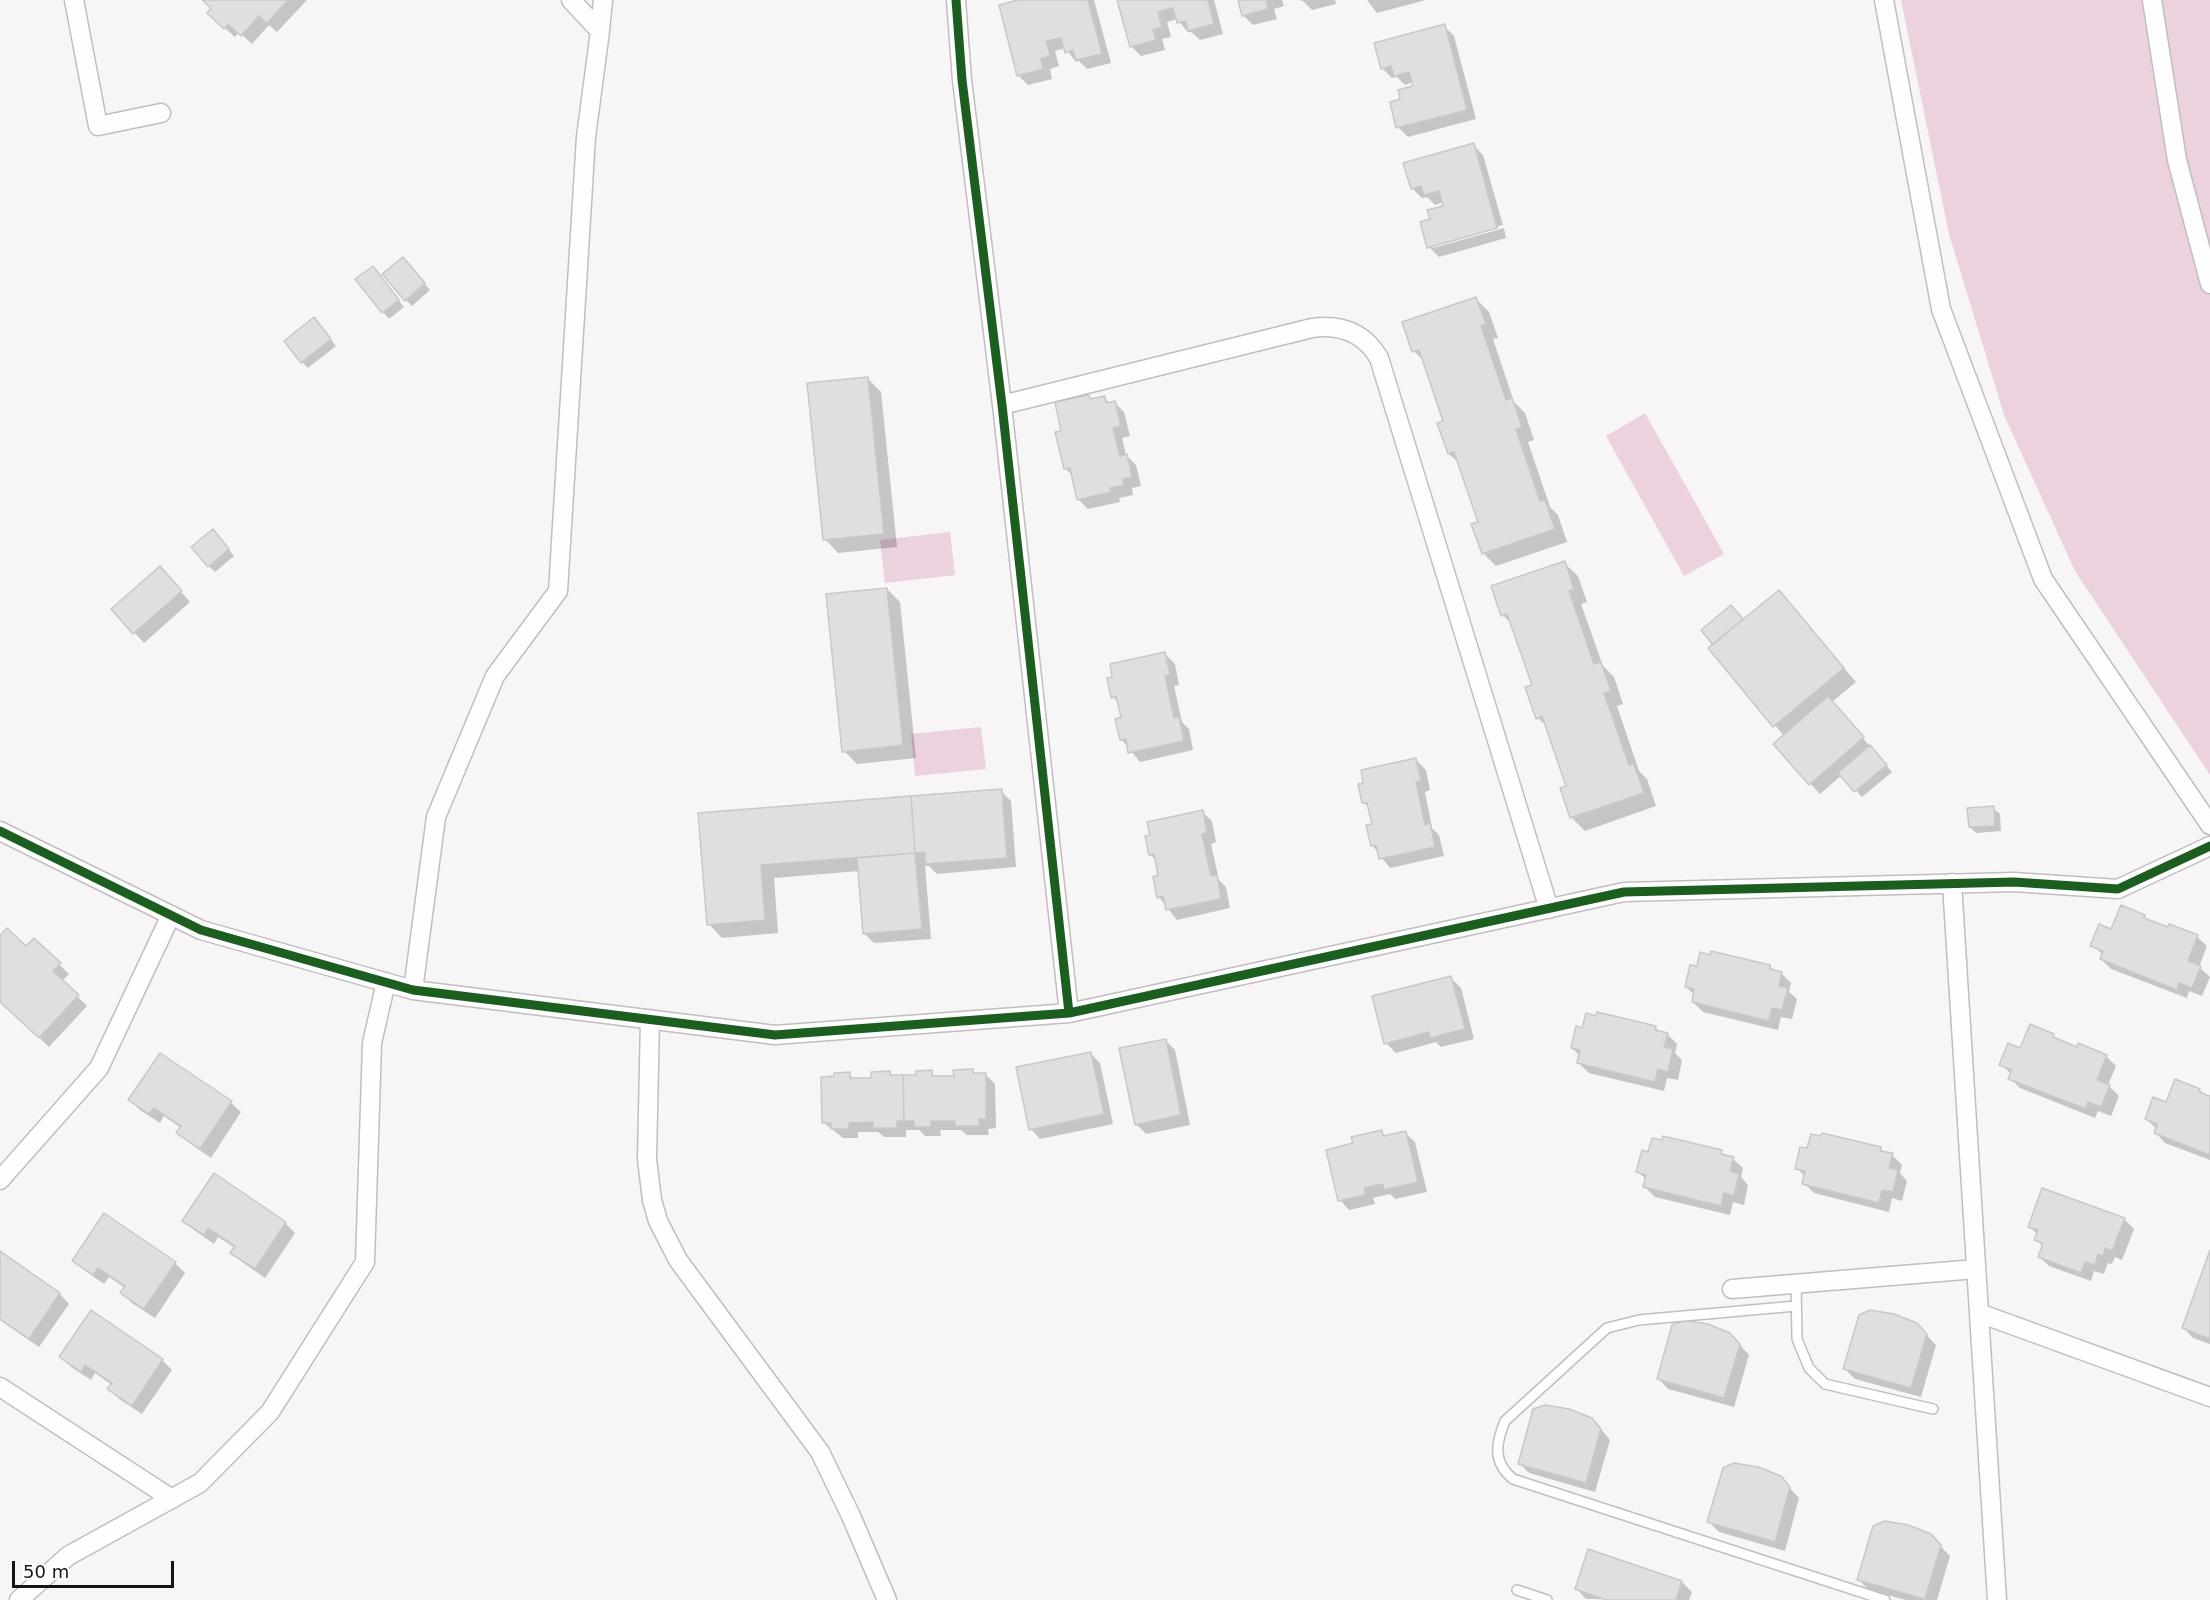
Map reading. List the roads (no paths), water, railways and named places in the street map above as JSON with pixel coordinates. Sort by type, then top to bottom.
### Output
[{"type":"street","points":[[74,0],[98,126],[161,113]]},
{"type":"street","points":[[571,0],[600,31]]},
{"type":"street","points":[[413,990],[436,817],[495,676],[558,591],[586,137],[603,0]]},
{"type":"street","points":[[956,0],[962,80],[1002,405],[1069,1013]]},
{"type":"street","points":[[1884,0],[1941,309],[2043,579],[2210,825]]},
{"type":"street","points":[[2152,0],[2177,160],[2210,284]]},
{"type":"street","points":[[1002,405],[1312,328],[1324,326],[1342,328],[1367,342],[1379,358],[1549,909]]},
{"type":"street","points":[[0,831],[201,930],[413,990],[775,1035],[1069,1013],[1624,892],[2014,882],[2118,889],[2210,846]]},
{"type":"street","points":[[1952,884],[1997,1600]]},
{"type":"street","points":[[0,1180],[99,1068],[171,915]]},
{"type":"street","points":[[19,1600],[68,1556],[200,1483],[270,1412],[365,1262],[372,1043],[386,982]]},
{"type":"street","points":[[650,1019],[647,1159],[650,1190],[658,1221],[678,1260],[820,1452],[851,1516],[887,1600]]},
{"type":"street","points":[[1732,1288],[1976,1269]]},
{"type":"street","points":[[1979,1313],[2210,1397]]},
{"type":"street","points":[[0,1387],[172,1499]]},
{"type":"lane","points":[[1796,1284],[1797,1339],[1809,1368],[1826,1384],[1933,1409]]},
{"type":"lane","points":[[1796,1306],[1639,1320],[1607,1328],[1505,1421],[1498,1440],[1498,1459],[1502,1468],[1513,1479],[1885,1600]]},
{"type":"lane","points":[[1517,1590],[1547,1600]]}]
